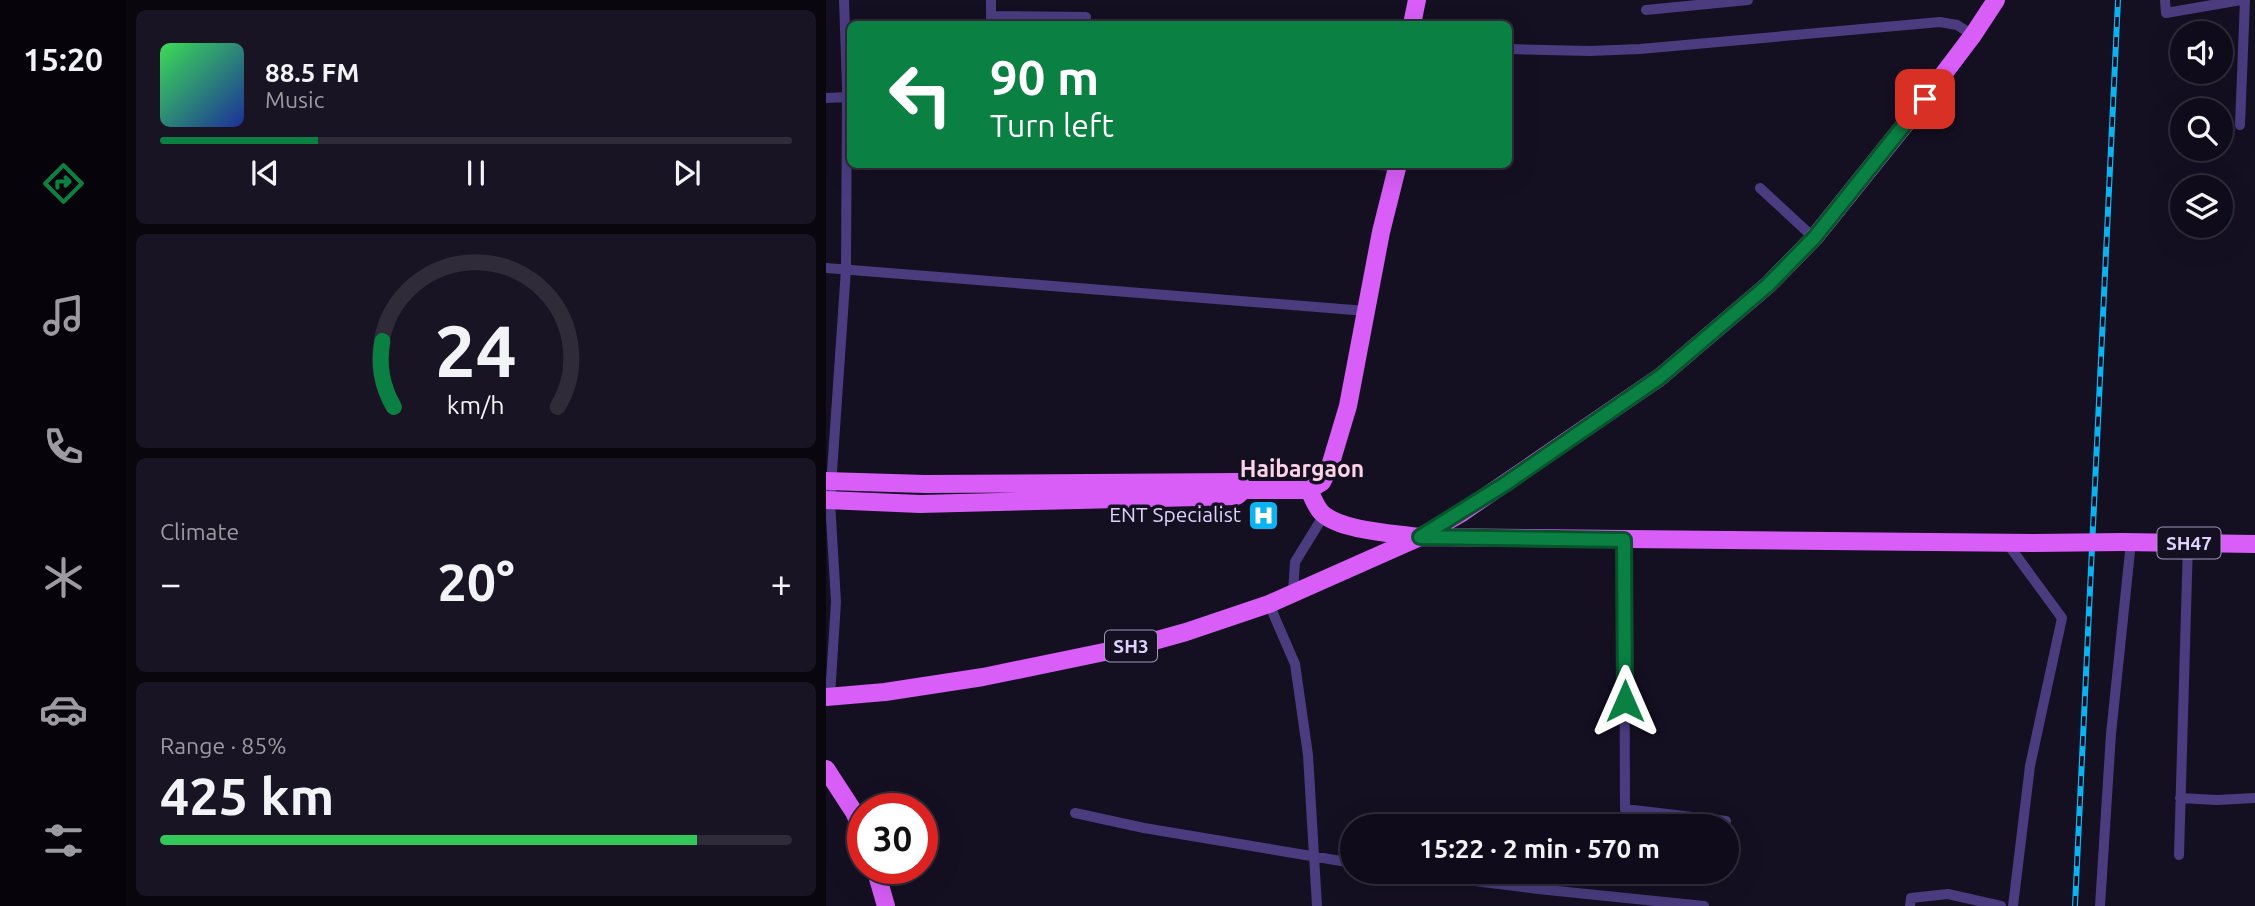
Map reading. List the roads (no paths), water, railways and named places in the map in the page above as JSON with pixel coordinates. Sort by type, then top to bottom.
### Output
[{"type":"main road","points":[[1413,21],[1417,0]]},
{"type":"main road","name":"SH3","points":[[828,697],[934,685],[1062,661],[1164,638],[1269,604],[1420,537],[1505,484],[1660,377],[1768,285],[1814,238],[1911,117],[1996,0]]},
{"type":"main road","points":[[828,501],[920,504],[1141,499],[1237,496],[1244,490],[1309,490],[1322,482],[1330,466],[1348,406],[1381,232],[1397,168]]},
{"type":"main road","points":[[829,481],[925,484],[1239,482],[1244,490]]},
{"type":"main road","points":[[1309,490],[1324,515]]},
{"type":"main road","name":"SH47","points":[[1324,515],[1346,525],[1420,537],[2255,544]]},
{"type":"main road","points":[[826,769],[847,800]]},
{"type":"main road","points":[[880,884],[886,906]]},
{"type":"street","points":[[844,0],[847,38]]},
{"type":"street","points":[[991,0],[991,20],[1086,17],[1085,21]]},
{"type":"street","points":[[1646,10],[1748,0]]},
{"type":"street","points":[[2165,0],[2166,12],[2243,0],[2240,125]]},
{"type":"street","points":[[1512,49],[1640,49],[1940,22],[1957,25],[1973,35]]},
{"type":"street","points":[[826,98],[847,97]]},
{"type":"street","points":[[828,697],[836,602],[828,501],[846,269],[848,168]]},
{"type":"street","points":[[1760,188],[1814,238]]},
{"type":"street","points":[[826,268],[1366,311]]},
{"type":"street","points":[[1293,593],[1295,562],[1324,515]]},
{"type":"street","points":[[1624,540],[1625,808],[1672,814]]},
{"type":"street","points":[[2100,906],[2127,542]]},
{"type":"street","points":[[2179,855],[2188,542]]},
{"type":"street","points":[[2007,543],[2062,618],[2030,766],[2013,906]]},
{"type":"street","points":[[1269,604],[1295,664],[1308,755],[1317,906]]},
{"type":"street","points":[[2180,798],[2255,798]]},
{"type":"street","points":[[1075,813],[1144,828],[1340,861]]},
{"type":"street","points":[[1496,884],[1704,906]]},
{"type":"street","points":[[1910,906],[1912,898],[1948,894],[2001,906]]},
{"type":"railway","points":[[2075,906],[2118,0]]},
{"type":"place","name":"ENT Specialist","points":[[1264,515]]},
{"type":"district","name":"Haibargaon","points":[[1302,469]]}]
